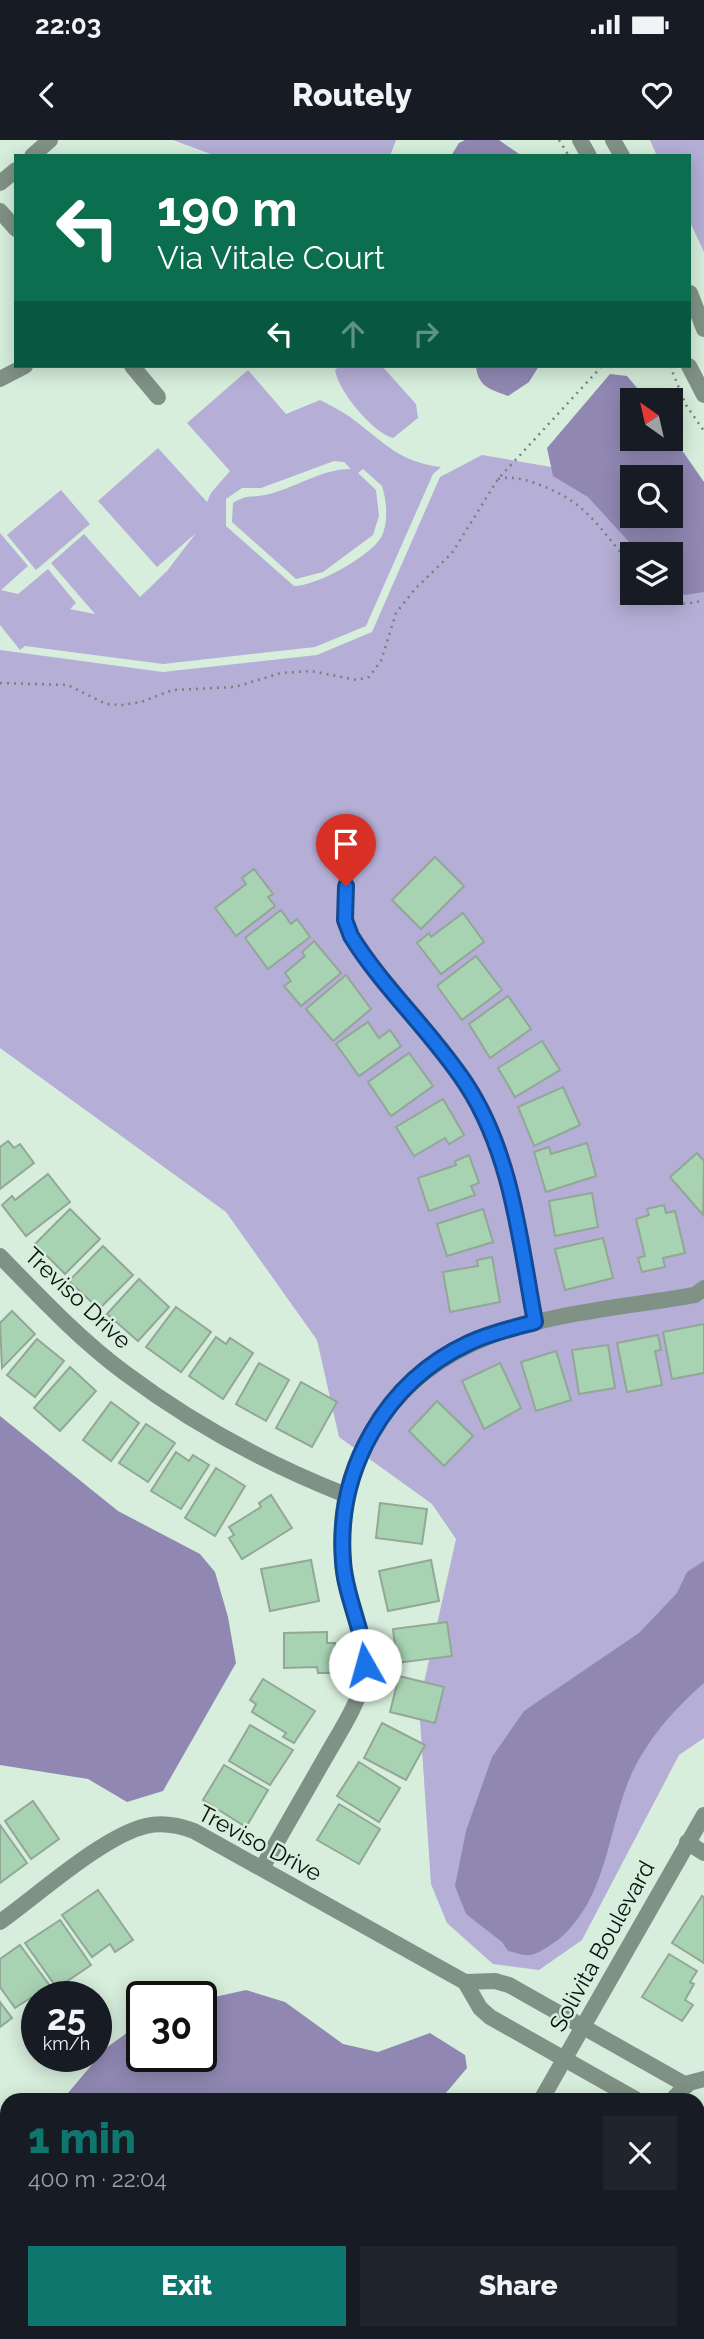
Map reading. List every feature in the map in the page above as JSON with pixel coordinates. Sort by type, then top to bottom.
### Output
[{"type":"street","points":[[34,154],[50,140]]},
{"type":"street","points":[[0,183],[14,172]]},
{"type":"street","points":[[0,211],[14,227]]},
{"type":"street","points":[[691,296],[704,329]]},
{"type":"street","points":[[0,379],[21,368]]},
{"type":"street","points":[[134,368],[158,397]]},
{"type":"street","points":[[690,368],[704,395]]},
{"type":"street","points":[[346,886],[345,920],[351,936],[439,1045],[487,1120],[506,1173],[535,1322]]},
{"type":"street","name":"Treviso Drive","points":[[0,1256],[64,1321],[124,1372],[186,1416],[298,1476],[346,1496]]},
{"type":"street","points":[[261,1868],[348,1717],[364,1677],[364,1642],[346,1587],[342,1524],[346,1496],[366,1440],[395,1398],[417,1376],[468,1343],[535,1322],[695,1295],[704,1288]]},
{"type":"street","name":"Solivita Boulevard","points":[[545,2093],[704,1815]]},
{"type":"street","name":"Treviso Drive","points":[[0,1922],[112,1841],[146,1826],[176,1824],[261,1868],[465,1982],[485,2013],[625,2093]]},
{"type":"street","points":[[687,1842],[704,1853]]},
{"type":"street","name":"Treviso Drive","points":[[465,1982],[502,1982],[686,2085]]},
{"type":"street","points":[[679,2093],[686,2085],[704,2079]]},
{"type":"path","points":[[0,683],[68,685],[106,704],[122,705],[141,702],[173,690],[235,687],[281,673],[312,671],[357,680],[369,677],[381,662],[396,613],[415,589],[452,554],[498,479],[600,368]]},
{"type":"path","points":[[671,368],[686,405],[704,431]]},
{"type":"path","points":[[498,479],[508,476],[525,480],[556,491],[575,502],[589,512],[620,551]]},
{"type":"path","points":[[683,604],[704,600]]},
{"type":"shaded area","points":[[173,140],[396,140],[391,154],[211,154]]},
{"type":"shaded area","points":[[465,140],[499,140],[519,154],[452,154],[459,143]]},
{"type":"shaded area","points":[[650,140],[704,140],[704,252],[691,224],[691,154],[656,154]]},
{"type":"shaded area","points":[[384,368],[416,404],[418,418],[393,438],[385,435],[367,420],[349,399],[335,370]]},
{"type":"shaded area","points":[[476,368],[538,368],[529,382],[508,396],[490,389],[482,383]]},
{"type":"shaded area","points":[[248,370],[286,414],[320,400],[350,417],[403,456],[441,467],[433,474],[366,626],[315,647],[163,664],[25,646],[20,650],[0,625],[0,533],[28,566],[1,590],[18,594],[48,569],[76,603],[70,609],[95,614],[51,563],[84,534],[140,597],[167,571],[196,533],[157,567],[98,501],[158,448],[207,502],[211,493],[230,471],[187,423]],"holes":[[[334,461],[344,462],[351,469],[329,472],[276,492],[238,500],[233,503],[232,522],[296,579],[323,572],[373,535],[379,516],[376,490],[358,473],[363,469],[382,486],[386,506],[385,527],[380,539],[373,546],[340,570],[315,581],[294,586],[226,526],[226,499],[242,488],[261,488]]]},
{"type":"shaded area","points":[[610,374],[627,376],[637,388],[620,388],[620,452],[682,451],[704,482],[704,592],[683,594],[683,542],[629,542],[588,497],[553,476],[547,448]]},
{"type":"shaded area","points":[[482,455],[551,467],[596,498],[620,524],[620,528],[623,528],[636,542],[620,542],[620,605],[683,605],[683,583],[704,588],[704,1738],[679,1755],[582,1940],[539,1970],[493,1964],[447,1923],[431,1884],[419,1705],[456,1539],[432,1504],[339,1437],[317,1340],[226,1212],[0,1048],[0,650],[163,672],[317,655],[372,632],[440,477]]},
{"type":"shaded area","points":[[61,490],[90,524],[36,570],[7,535]]},
{"type":"shaded area","points":[[0,1416],[118,1511],[200,1554],[215,1572],[228,1617],[236,1663],[163,1791],[127,1802],[88,1779],[0,1765]]},
{"type":"shaded area","points":[[704,1561],[704,1683],[670,1717],[633,1770],[620,1805],[603,1868],[586,1907],[574,1924],[558,1940],[537,1953],[527,1955],[508,1951],[502,1942],[466,1914],[455,1886],[466,1831],[492,1757],[524,1711],[639,1633],[677,1593],[687,1572]]},
{"type":"shaded area","points":[[246,1990],[285,2002],[343,2044],[378,2052],[430,2033],[465,2055],[467,2068],[446,2093],[68,2093],[86,2072],[112,2072],[112,2044],[126,2034],[126,2072],[217,2072],[217,1996]]},
{"type":"building","points":[[435,857],[464,886],[421,929],[392,900]]},
{"type":"building","points":[[254,869],[273,894],[268,897],[275,906],[236,936],[215,908],[246,884],[242,878]]},
{"type":"building","points":[[281,910],[291,924],[297,919],[310,937],[268,969],[245,938]]},
{"type":"building","points":[[463,913],[484,942],[441,974],[417,943],[429,933],[431,937]]},
{"type":"building","points":[[314,941],[341,973],[301,1006],[284,986],[291,981],[285,973],[305,956],[302,952]]},
{"type":"building","points":[[476,956],[502,990],[462,1020],[437,986]]},
{"type":"building","points":[[346,975],[371,1009],[333,1041],[306,1009]]},
{"type":"building","points":[[508,996],[531,1029],[490,1058],[469,1024]]},
{"type":"building","points":[[368,1022],[379,1038],[390,1030],[401,1046],[359,1076],[336,1044]]},
{"type":"building","points":[[542,1041],[560,1070],[515,1097],[498,1068]]},
{"type":"building","points":[[409,1053],[433,1086],[391,1116],[368,1082]]},
{"type":"building","points":[[563,1087],[580,1125],[534,1146],[518,1107]]},
{"type":"building","points":[[443,1099],[464,1135],[449,1144],[445,1138],[414,1156],[396,1127]]},
{"type":"building","points":[[8,1141],[14,1148],[20,1144],[34,1163],[0,1189],[0,1147]]},
{"type":"building","points":[[587,1143],[596,1176],[546,1192],[534,1152],[549,1147],[551,1154]]},
{"type":"building","points":[[697,1153],[704,1161],[703,1215],[670,1177]]},
{"type":"building","points":[[469,1155],[479,1183],[471,1186],[475,1195],[429,1211],[418,1178],[456,1165],[455,1161]]},
{"type":"building","points":[[48,1174],[70,1202],[26,1236],[2,1205],[12,1196],[15,1200]]},
{"type":"building","points":[[592,1193],[598,1227],[555,1236],[549,1201]]},
{"type":"building","points":[[664,1205],[666,1213],[675,1211],[685,1253],[663,1258],[665,1267],[642,1272],[638,1258],[645,1256],[636,1219],[649,1215],[647,1209]]},
{"type":"building","points":[[70,1209],[100,1239],[65,1274],[35,1244]]},
{"type":"building","points":[[483,1209],[493,1242],[447,1256],[437,1224]]},
{"type":"building","points":[[603,1238],[613,1278],[565,1290],[555,1249]]},
{"type":"building","points":[[103,1246],[133,1275],[99,1309],[69,1281]]},
{"type":"building","points":[[492,1257],[500,1302],[450,1312],[443,1272],[478,1266],[477,1260]]},
{"type":"building","points":[[139,1279],[169,1307],[138,1341],[107,1314]]},
{"type":"building","points":[[176,1307],[211,1332],[181,1372],[146,1347]]},
{"type":"building","points":[[12,1311],[35,1334],[2,1368],[0,1323]]},
{"type":"building","points":[[704,1324],[704,1373],[672,1379],[663,1332]]},
{"type":"building","points":[[658,1335],[661,1350],[655,1351],[662,1385],[627,1392],[617,1343]]},
{"type":"building","points":[[216,1337],[226,1344],[230,1338],[253,1353],[223,1399],[189,1376]]},
{"type":"building","points":[[37,1339],[64,1361],[35,1397],[7,1375]]},
{"type":"building","points":[[608,1345],[615,1388],[579,1394],[572,1350]]},
{"type":"building","points":[[556,1351],[571,1400],[536,1411],[521,1362]]},
{"type":"building","points":[[259,1363],[289,1380],[266,1421],[236,1404]]},
{"type":"building","points":[[500,1363],[521,1408],[484,1429],[462,1381]]},
{"type":"building","points":[[70,1367],[96,1391],[60,1431],[34,1408]]},
{"type":"building","points":[[301,1382],[337,1402],[312,1447],[276,1428]]},
{"type":"building","points":[[437,1401],[473,1436],[444,1466],[409,1431]]},
{"type":"building","points":[[111,1402],[139,1423],[111,1461],[83,1440]]},
{"type":"building","points":[[146,1424],[175,1443],[148,1482],[119,1463]]},
{"type":"building","points":[[176,1452],[189,1461],[193,1455],[209,1465],[181,1509],[151,1491]]},
{"type":"building","points":[[216,1468],[245,1486],[215,1536],[185,1518]]},
{"type":"building","points":[[271,1495],[292,1528],[242,1559],[229,1538],[234,1535],[229,1527],[261,1507],[259,1503]]},
{"type":"building","points":[[380,1503],[427,1509],[422,1544],[376,1538]]},
{"type":"building","points":[[311,1560],[319,1601],[270,1611],[261,1569]]},
{"type":"building","points":[[431,1560],[439,1601],[388,1611],[379,1571]]},
{"type":"building","points":[[447,1622],[452,1656],[397,1663],[393,1629]]},
{"type":"building","points":[[327,1632],[327,1643],[335,1643],[335,1673],[318,1673],[317,1667],[284,1668],[284,1633]]},
{"type":"building","points":[[399,1676],[444,1687],[435,1723],[390,1712]]},
{"type":"building","points":[[263,1679],[315,1711],[294,1743],[283,1737],[286,1733],[252,1712],[256,1704],[250,1700]]},
{"type":"building","points":[[382,1723],[425,1745],[406,1780],[364,1758]]},
{"type":"building","points":[[250,1725],[293,1750],[270,1785],[229,1761]]},
{"type":"building","points":[[359,1762],[400,1788],[379,1822],[337,1796]]},
{"type":"building","points":[[224,1765],[268,1790],[246,1827],[203,1800]]},
{"type":"building","points":[[33,1801],[59,1839],[31,1859],[5,1821]]},
{"type":"building","points":[[339,1804],[380,1829],[359,1864],[317,1840]]},
{"type":"building","points":[[0,1825],[27,1863],[0,1883]]},
{"type":"building","points":[[98,1890],[133,1940],[115,1952],[110,1944],[92,1957],[62,1915]]},
{"type":"building","points":[[702,1896],[704,1897],[704,1963],[672,1943]]},
{"type":"building","points":[[60,1920],[91,1965],[67,1981],[52,1981],[25,1943]]},
{"type":"building","points":[[20,1945],[46,1981],[21,1981],[21,2004],[15,2008],[0,1987],[0,1959]]},
{"type":"building","points":[[669,1954],[697,1971],[690,1982],[694,1984],[685,2000],[693,2005],[682,2021],[642,1997]]},
{"type":"building","points":[[0,2002],[12,2018],[0,2027]]},
{"type":"route","points":[[346,886],[345,920],[356,945],[439,1045],[487,1120],[506,1173],[535,1322],[468,1343],[439,1360],[417,1376],[395,1398],[366,1440],[346,1496],[342,1524],[346,1587],[364,1642],[365,1665]]}]
